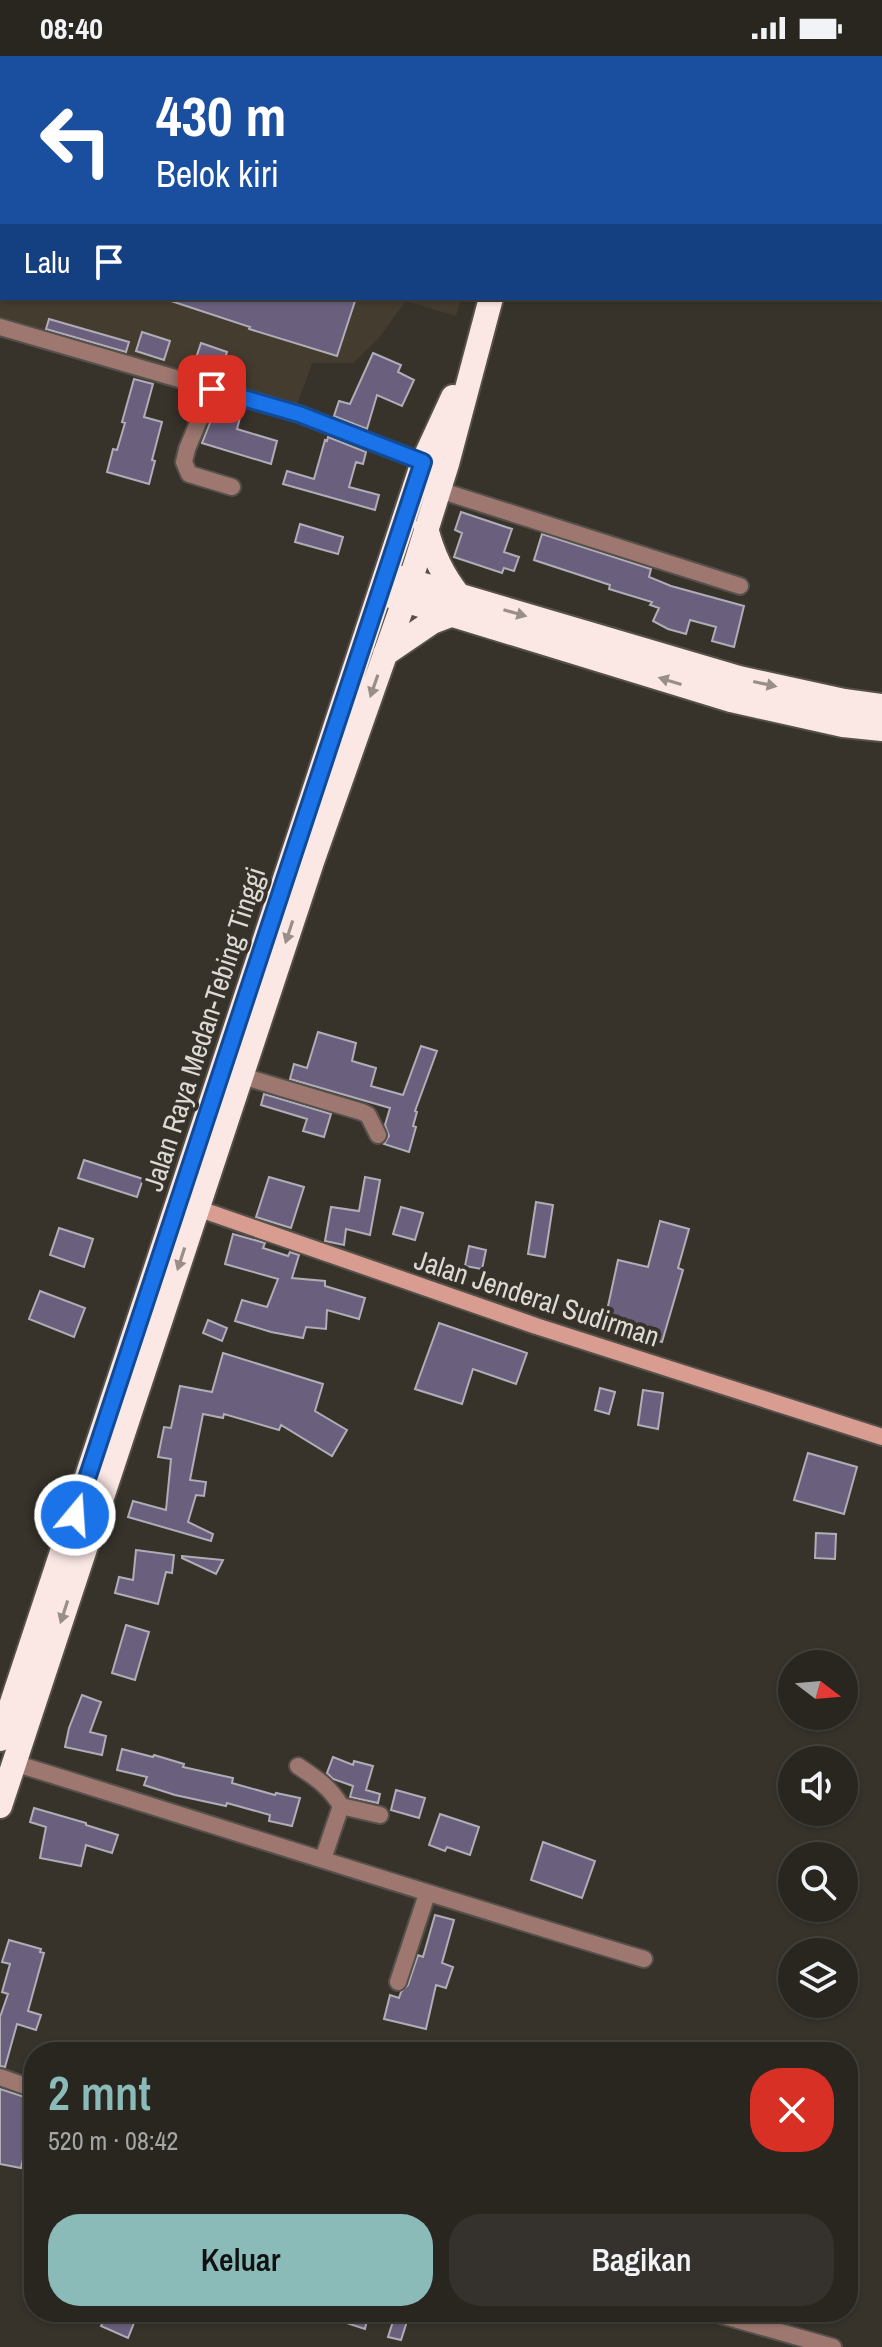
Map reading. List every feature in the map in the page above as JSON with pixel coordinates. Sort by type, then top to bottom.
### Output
[{"type":"highway","name":"Jalan Raya Medan-Tebing Tinggi","points":[[0,1806],[70,1563],[188,1205],[395,587],[426,528],[439,490],[490,300]]},
{"type":"highway","name":"Jalan Raya Medan-Tebing Tinggi","points":[[188,1205],[242,1076],[385,654],[395,587],[423,462],[478,344]]},
{"type":"highway","points":[[426,528],[433,553],[456,606]]},
{"type":"highway","points":[[395,587],[731,700],[843,725],[882,729]]},
{"type":"highway","points":[[385,654],[456,606],[739,678],[882,706]]},
{"type":"highway","name":"Jalan Raya Medan-Tebing Tinggi","points":[[0,1739],[70,1563]]},
{"type":"main road","name":"Jalan Jenderal Sudirman","points":[[188,1205],[522,1322],[882,1437]]},
{"type":"street","points":[[0,327],[299,414],[423,462]]},
{"type":"street","points":[[212,389],[187,449],[185,468],[189,474],[232,487]]},
{"type":"street","points":[[439,490],[740,586]]},
{"type":"street","points":[[242,1076],[362,1112],[368,1115],[378,1135]]},
{"type":"street","points":[[14,1763],[644,1959]]},
{"type":"street","points":[[298,1766],[324,1783],[341,1806],[380,1815]]},
{"type":"street","points":[[323,1859],[341,1806]]},
{"type":"street","points":[[398,1982],[427,1894]]},
{"type":"street","points":[[0,2077],[24,2085]]},
{"type":"street","points":[[745,2322],[833,2347]]},
{"type":"shaded area","points":[[0,300],[460,300],[456,316],[406,301],[378,339],[353,363],[312,363],[296,408],[0,324]]},
{"type":"building","points":[[171,300],[355,300],[337,356]]},
{"type":"building","points":[[49,319],[129,342],[126,352],[46,329]]},
{"type":"building","points":[[142,332],[170,341],[164,360],[136,351]]},
{"type":"building","points":[[201,343],[227,352],[219,378],[192,370]]},
{"type":"building","points":[[373,353],[401,365],[398,372],[414,380],[402,406],[377,395],[367,429],[334,416],[339,401],[350,404]]},
{"type":"building","points":[[134,379],[153,384],[144,417],[162,422],[149,484],[107,472],[125,423],[122,422]]},
{"type":"building","points":[[218,403],[242,410],[237,429],[277,441],[271,464],[202,443]]},
{"type":"building","points":[[328,437],[366,452],[363,464],[356,462],[349,487],[379,495],[375,510],[283,484],[287,471],[314,479]]},
{"type":"building","points":[[461,512],[512,529],[504,552],[519,557],[514,571],[504,568],[502,573],[454,557],[462,533],[455,530]]},
{"type":"building","points":[[300,524],[343,537],[338,554],[295,542]]},
{"type":"building","points":[[542,534],[651,569],[649,577],[671,586],[744,606],[734,647],[712,641],[716,627],[690,620],[686,634],[668,629],[653,621],[659,608],[650,605],[652,602],[534,560]]},
{"type":"building","points":[[318,1032],[356,1043],[352,1061],[376,1068],[371,1086],[403,1095],[421,1046],[437,1051],[415,1111],[413,1126],[416,1127],[409,1152],[384,1144],[389,1136],[385,1125],[390,1108],[290,1079],[294,1064],[307,1068]]},
{"type":"building","points":[[264,1094],[331,1114],[324,1137],[303,1131],[307,1119],[261,1105]]},
{"type":"building","points":[[84,1160],[143,1179],[137,1197],[78,1178]]},
{"type":"building","points":[[269,1177],[304,1187],[291,1228],[256,1217]]},
{"type":"building","points":[[365,1177],[380,1180],[370,1235],[346,1229],[344,1245],[325,1241],[331,1207],[359,1211]]},
{"type":"building","points":[[536,1202],[553,1205],[545,1257],[528,1254]]},
{"type":"building","points":[[401,1207],[423,1213],[415,1240],[393,1234]]},
{"type":"building","points":[[660,1221],[689,1229],[678,1268],[683,1270],[662,1342],[637,1335],[639,1328],[605,1320],[618,1260],[648,1267]]},
{"type":"building","points":[[59,1228],[93,1239],[84,1267],[50,1255]]},
{"type":"building","points":[[233,1234],[265,1243],[263,1248],[288,1256],[290,1252],[299,1255],[292,1278],[325,1281],[325,1286],[365,1298],[359,1319],[327,1310],[326,1329],[306,1327],[303,1338],[235,1321],[242,1300],[267,1307],[278,1279],[225,1264]]},
{"type":"building","points":[[469,1246],[486,1250],[482,1269],[465,1266]]},
{"type":"building","points":[[40,1291],[85,1308],[74,1337],[29,1319]]},
{"type":"building","points":[[208,1320],[227,1328],[222,1341],[203,1333]]},
{"type":"building","points":[[439,1323],[527,1353],[516,1384],[473,1369],[462,1404],[415,1389]]},
{"type":"building","points":[[223,1353],[323,1384],[315,1411],[347,1430],[332,1456],[281,1425],[279,1430],[224,1414],[223,1418],[203,1414],[190,1480],[206,1482],[204,1496],[196,1495],[188,1522],[213,1534],[211,1541],[128,1517],[133,1501],[166,1510],[171,1459],[158,1457],[164,1427],[171,1428],[180,1386],[212,1392]]},
{"type":"building","points":[[600,1388],[615,1392],[609,1414],[595,1410]]},
{"type":"building","points":[[643,1390],[663,1393],[658,1429],[638,1425]]},
{"type":"building","points":[[808,1453],[857,1467],[844,1514],[794,1500]]},
{"type":"building","points":[[816,1533],[836,1534],[835,1559],[815,1558]]},
{"type":"building","points":[[136,1550],[174,1555],[172,1573],[166,1572],[158,1604],[115,1593],[119,1577],[133,1580]]},
{"type":"building","points":[[182,1556],[223,1560],[216,1574]]},
{"type":"building","points":[[126,1625],[149,1632],[135,1680],[112,1673]]},
{"type":"building","points":[[82,1695],[101,1702],[90,1732],[106,1736],[102,1755],[65,1747]]},
{"type":"building","points":[[122,1749],[233,1778],[232,1783],[275,1795],[300,1798],[292,1826],[269,1821],[270,1815],[227,1803],[226,1806],[175,1795],[144,1785],[147,1777],[117,1770]]},
{"type":"building","points":[[333,1757],[353,1765],[354,1761],[373,1766],[366,1790],[380,1794],[378,1803],[350,1797],[353,1786],[333,1779],[327,1773]]},
{"type":"building","points":[[396,1790],[425,1798],[419,1818],[391,1810]]},
{"type":"building","points":[[34,1808],[118,1835],[112,1853],[86,1845],[81,1866],[40,1858],[46,1827],[30,1822]]},
{"type":"building","points":[[440,1814],[479,1827],[470,1855],[429,1845]]},
{"type":"building","points":[[543,1842],[595,1861],[582,1898],[531,1880]]},
{"type":"building","points":[[435,1915],[454,1920],[442,1963],[453,1967],[446,1988],[436,1985],[426,2029],[384,2019],[390,1995],[399,1998],[408,1985],[418,1955],[423,1957]]},
{"type":"building","points":[[9,1940],[41,1949],[40,1952],[44,1953],[28,2011],[41,2015],[36,2030],[17,2024],[5,2067],[0,2066],[0,2017],[8,1994],[2,1992],[10,1964],[2,1962]]},
{"type":"building","points":[[0,2089],[24,2097],[24,2154],[21,2168],[0,2164]]},
{"type":"building","points":[[103,2322],[134,2322],[128,2338],[101,2326]]},
{"type":"building","points":[[344,2322],[367,2322],[365,2329]]},
{"type":"building","points":[[393,2322],[407,2322],[401,2340],[388,2337]]},
{"type":"route","points":[[75,1515],[423,462],[299,414],[212,389]]}]
